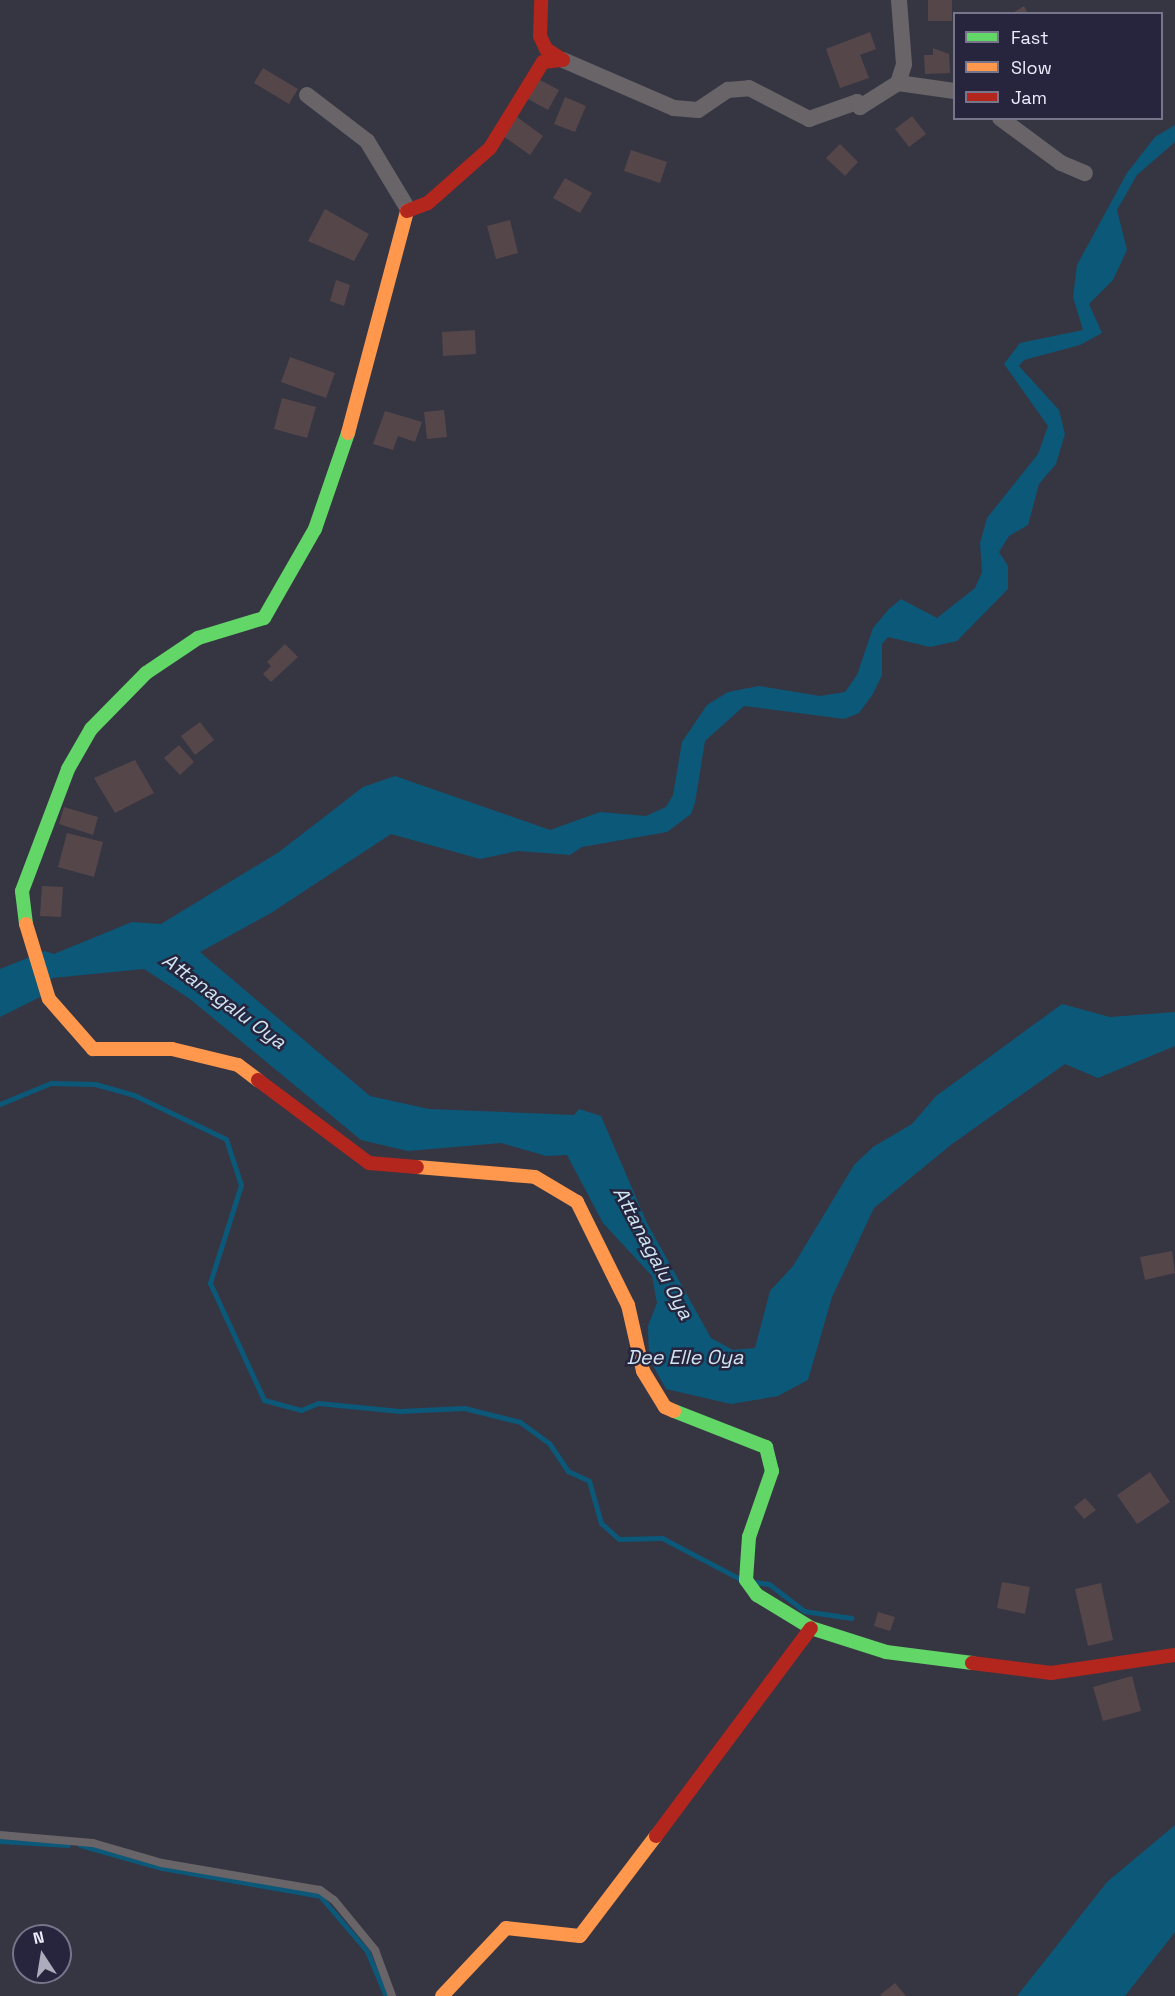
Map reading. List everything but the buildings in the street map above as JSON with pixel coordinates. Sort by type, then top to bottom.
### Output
[{"type":"street","points":[[541,0],[540,36],[546,49],[563,60],[674,108],[698,110],[728,90],[749,88],[809,119],[857,102],[860,108],[898,83],[904,64],[899,0]]},
{"type":"street","points":[[408,209],[428,203],[490,148],[535,70],[543,62],[563,60]]},
{"type":"street","points":[[898,83],[953,91]]},
{"type":"street","points":[[307,95],[367,141],[408,209],[360,396],[315,529],[264,618],[198,638],[146,673],[91,729],[68,769],[22,891],[27,934],[49,999],[93,1049],[172,1049],[238,1065],[369,1163],[536,1177],[577,1202],[628,1305],[643,1371],[665,1407],[766,1447],[772,1471],[749,1537],[747,1580],[757,1595],[811,1628],[886,1652],[1052,1673],[1175,1655]]},
{"type":"street","points":[[1003,120],[1060,164],[1085,173]]},
{"type":"street","points":[[442,1996],[506,1928],[580,1936],[789,1664],[811,1628]]},
{"type":"lane","points":[[0,1835],[93,1843],[162,1863],[320,1890],[334,1900],[375,1950],[392,1996]]},
{"type":"water","name":"Dee Elle Oya","points":[[1175,125],[1175,142],[1137,175],[1117,210],[1127,250],[1113,280],[1089,304],[1102,333],[1080,345],[1024,360],[1019,366],[1059,410],[1065,434],[1056,464],[1039,484],[1028,525],[1009,536],[999,552],[1008,566],[1008,589],[957,641],[930,647],[888,637],[882,644],[882,675],[873,694],[859,713],[844,719],[744,706],[705,741],[695,803],[691,814],[667,832],[582,847],[570,855],[518,851],[480,859],[391,834],[271,913],[200,952],[370,1096],[429,1109],[574,1115],[579,1109],[601,1116],[647,1223],[711,1338],[733,1350],[755,1348],[770,1291],[793,1266],[854,1165],[873,1147],[912,1124],[936,1096],[1062,1004],[1110,1017],[1175,1012],[1175,1046],[1098,1078],[1065,1064],[952,1144],[874,1208],[832,1297],[808,1380],[778,1396],[731,1404],[666,1389],[649,1358],[648,1326],[657,1303],[652,1276],[603,1223],[567,1155],[546,1156],[501,1143],[408,1151],[361,1140],[190,999],[144,969],[52,978],[42,996],[0,1017],[0,969],[45,951],[54,954],[132,922],[161,924],[279,852],[363,787],[395,776],[550,830],[600,812],[646,816],[666,807],[673,795],[682,742],[707,705],[728,692],[759,686],[820,696],[845,692],[857,675],[873,628],[901,599],[937,618],[975,588],[982,572],[980,543],[987,518],[1038,454],[1048,426],[1004,364],[1020,343],[1083,330],[1073,297],[1077,265],[1127,173],[1155,137]]},
{"type":"water","points":[[1175,1825],[1175,1932],[1125,1996],[1017,1996],[1107,1882]]},
{"type":"waterway","points":[[0,1104],[51,1083],[95,1084],[134,1095],[226,1139],[241,1185],[210,1283],[264,1400],[301,1410],[318,1403],[400,1411],[464,1408],[520,1422],[549,1443],[568,1471],[589,1481],[601,1523],[619,1539],[662,1538],[740,1579]]},
{"type":"waterway","points":[[755,1582],[769,1584],[804,1611],[851,1618]]},
{"type":"waterway","points":[[0,1841],[68,1845]]},
{"type":"waterway","points":[[80,1845],[162,1868],[320,1896],[367,1951],[386,1996]]},
{"type":"traffic: fast","points":[[26,924],[22,891],[68,769],[91,729],[146,673],[198,638],[264,618],[315,529],[348,433]]},
{"type":"traffic: fast","points":[[674,1411],[766,1447],[772,1471],[749,1537],[746,1580],[757,1595],[811,1628],[886,1652],[972,1663]]},
{"type":"traffic: slow","points":[[348,433],[407,211]]},
{"type":"traffic: slow","points":[[26,924],[49,999],[93,1049],[172,1049],[238,1065],[258,1080]]},
{"type":"traffic: slow","points":[[417,1167],[535,1177],[577,1202],[628,1305],[643,1371],[665,1407],[674,1411]]},
{"type":"traffic: slow","points":[[442,1996],[506,1928],[580,1936],[656,1836]]},
{"type":"traffic: jam","points":[[407,211],[428,203],[490,148],[543,62],[563,60],[546,49],[540,36],[541,0]]},
{"type":"traffic: jam","points":[[258,1080],[369,1163],[417,1167]]},
{"type":"traffic: jam","points":[[656,1836],[811,1628]]},
{"type":"traffic: jam","points":[[972,1663],[1051,1673],[1175,1655]]},
{"type":"water label","name":"Attanagalu Oya","points":[[224,1001]]},
{"type":"water label","name":"Attanagalu Oya","points":[[653,1253]]}]
